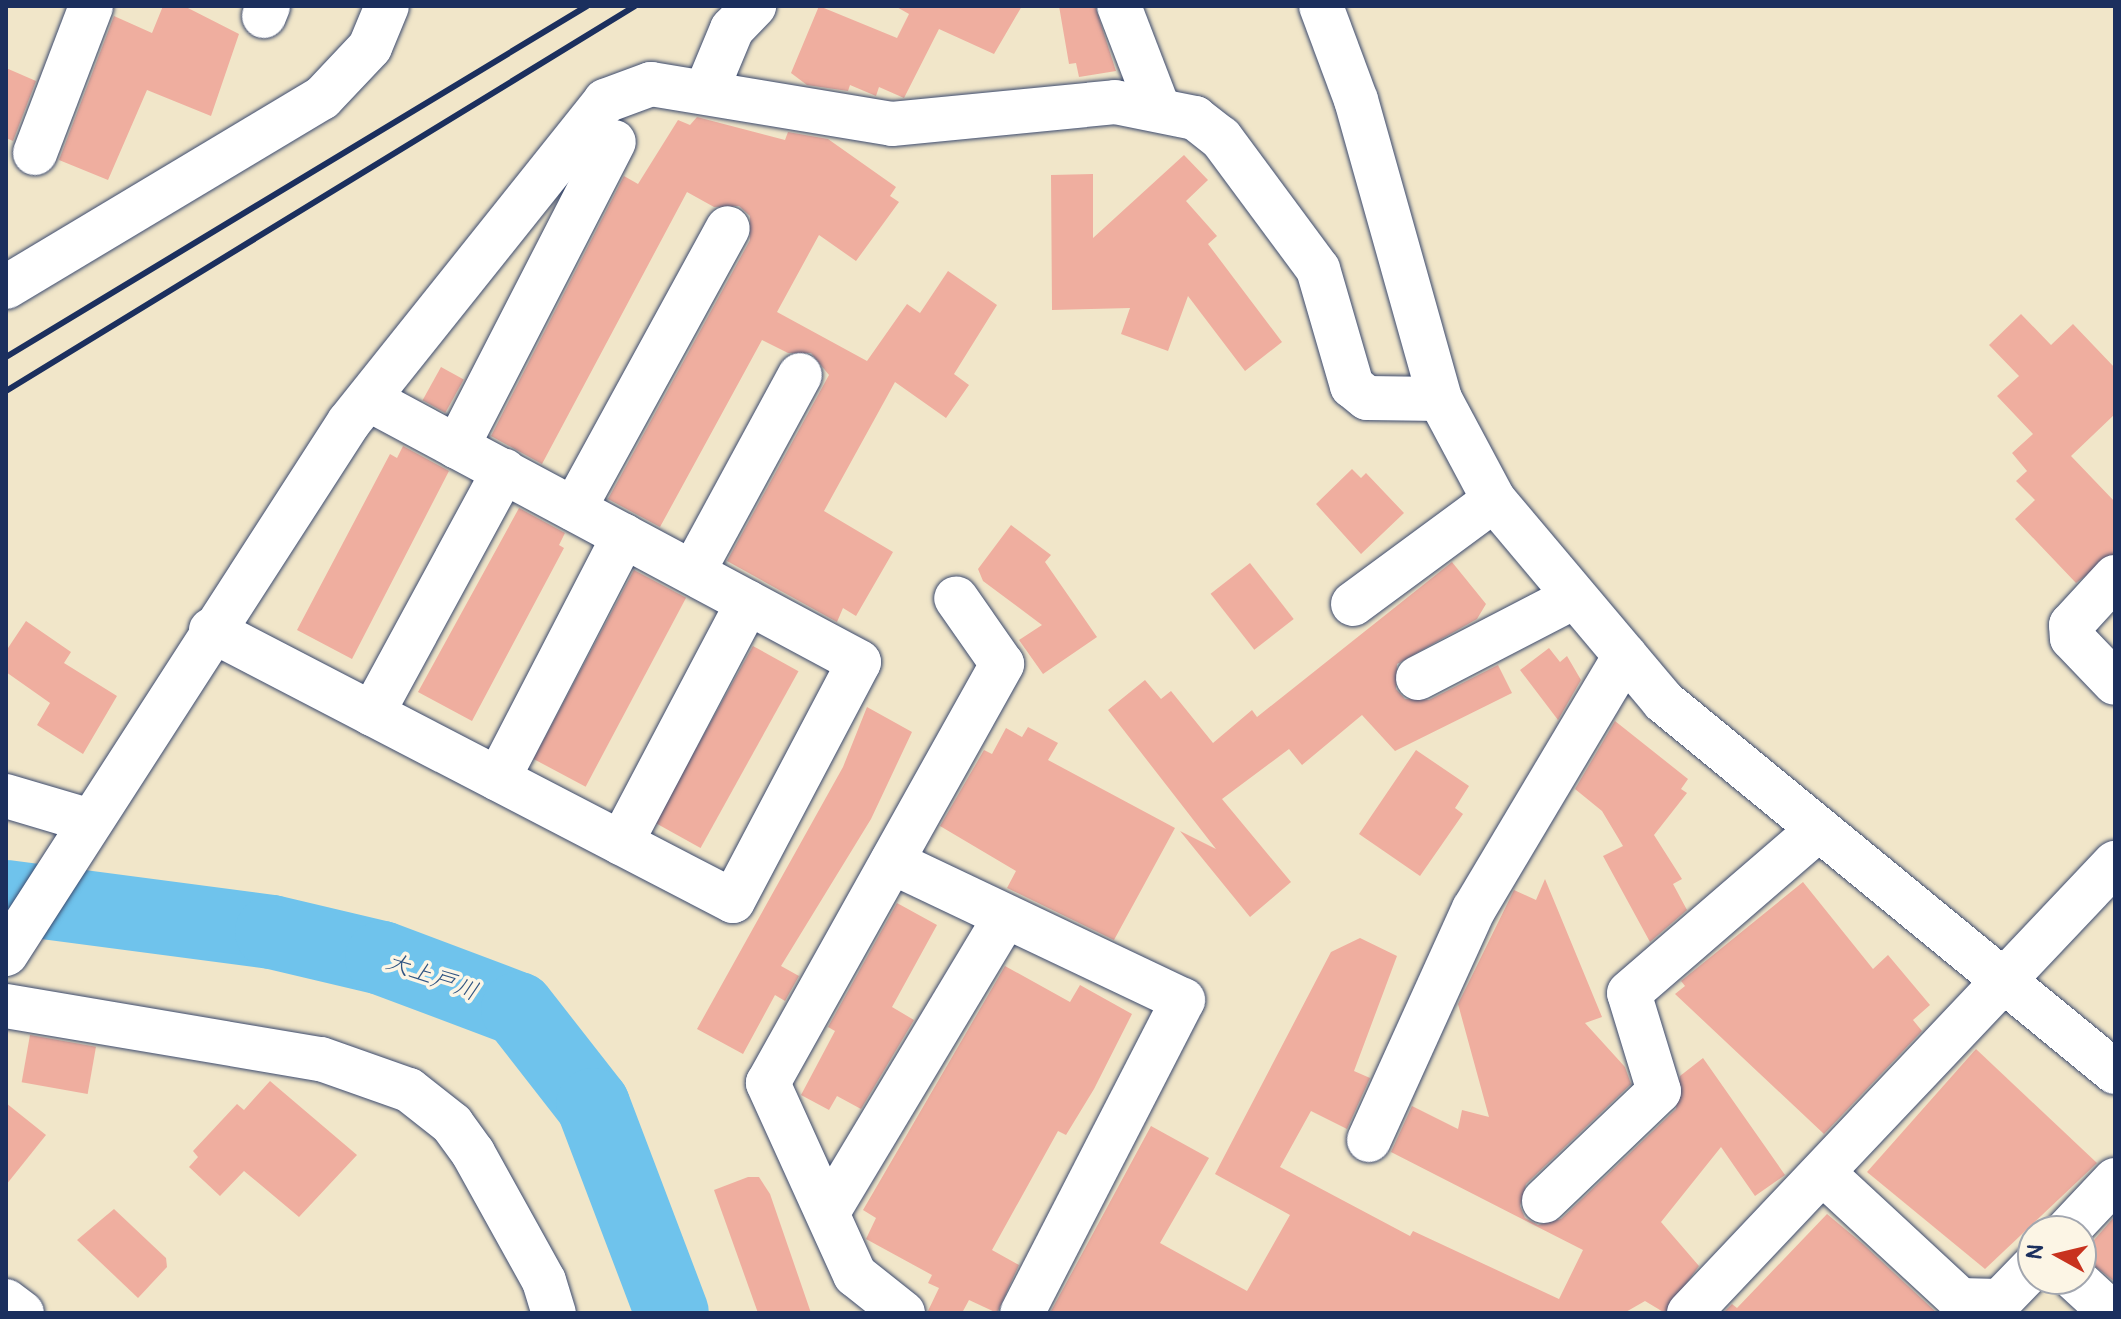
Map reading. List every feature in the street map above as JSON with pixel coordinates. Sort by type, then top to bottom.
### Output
[{"type":"street","points":[[35,153],[91,6]]},
{"type":"street","points":[[6,287],[322,98],[370,47],[387,6]]},
{"type":"street","points":[[707,89],[732,29],[754,6]]},
{"type":"street","points":[[1119,6],[1157,105]]},
{"type":"street","points":[[1321,6],[1356,100],[1440,399],[1494,500],[1663,701],[1817,831],[2115,1072]]},
{"type":"street","points":[[457,447],[614,142],[623,91],[651,84],[707,89],[892,124],[1115,102],[1157,105],[1195,118],[1221,138],[1296,233],[1331,297],[1352,386],[1367,398],[1440,399]]},
{"type":"street","points":[[6,954],[80,830],[368,399],[614,142]]},
{"type":"street","points":[[574,509],[728,228]]},
{"type":"street","points":[[693,572],[800,375]]},
{"type":"street","points":[[211,630],[733,901],[859,662],[368,399]]},
{"type":"street","points":[[372,714],[504,471]]},
{"type":"street","points":[[1353,604],[1494,500]]},
{"type":"street","points":[[498,779],[624,536]]},
{"type":"street","points":[[2115,577],[2071,625],[2072,638],[2115,683]]},
{"type":"street","points":[[1418,678],[1574,597]]},
{"type":"street","points":[[903,1313],[855,1275],[768,1083],[1002,664],[956,598]]},
{"type":"street","points":[[621,843],[748,602]]},
{"type":"street","points":[[1369,1140],[1474,909],[1625,656]]},
{"type":"street","points":[[6,796],[80,830]]},
{"type":"street","points":[[1544,1201],[1659,1091],[1629,993],[1817,831]]},
{"type":"street","points":[[892,862],[1183,1000],[1022,1313]]},
{"type":"street","points":[[1689,1313],[1824,1174],[2115,863]]},
{"type":"street","points":[[828,1212],[1005,917]]},
{"type":"street","points":[[6,1006],[321,1059],[409,1090],[452,1124],[473,1153],[544,1281],[554,1313]]},
{"type":"street","points":[[1824,1174],[1960,1300],[2000,1301],[2017,1283]]},
{"type":"street","points":[[2082,1215],[2115,1180]]},
{"type":"street","points":[[2092,1295],[2112,1313]]},
{"type":"street","points":[[6,1301],[22,1313]]},
{"type":"building","points":[[163,6],[184,6],[239,34],[211,116],[147,90],[108,180],[59,160],[114,16],[152,33]]},
{"type":"building","points":[[819,6],[897,38],[909,14],[895,6],[1022,6],[994,54],[939,29],[904,98],[879,87],[876,96],[850,85],[848,91],[807,85],[791,73]]},
{"type":"building","points":[[1059,6],[1095,6],[1116,71],[1079,77],[1076,63],[1069,64]]},
{"type":"building","points":[[6,68],[36,81],[13,141],[6,138]]},
{"type":"building","points":[[697,117],[785,140],[788,132],[828,139],[896,187],[890,196],[899,202],[856,261],[819,235],[777,312],[867,361],[907,304],[920,313],[948,271],[997,305],[954,374],[969,385],[946,418],[895,382],[824,511],[893,552],[856,616],[843,608],[837,622],[727,561],[829,375],[811,353],[788,353],[762,340],[660,527],[608,499],[750,240],[750,216],[739,206],[714,207],[687,192],[542,464],[491,436],[624,176],[638,184],[678,120],[690,125]]},
{"type":"building","points":[[1184,155],[1208,180],[1186,201],[1217,236],[1208,244],[1282,342],[1245,371],[1188,296],[1168,351],[1121,334],[1130,308],[1052,310],[1051,175],[1093,174],[1093,238]]},
{"type":"building","points":[[2021,314],[2051,345],[2073,324],[2115,368],[2115,414],[2071,456],[2115,502],[2115,553],[2076,583],[2015,519],[2035,500],[2016,481],[2027,471],[2012,453],[2033,434],[1997,396],[2019,376],[1989,345]]},
{"type":"building","points":[[441,367],[464,380],[445,413],[423,400]]},
{"type":"building","points":[[403,446],[449,471],[352,659],[297,630],[390,454],[397,458]]},
{"type":"building","points":[[1352,469],[1361,478],[1366,473],[1404,513],[1361,554],[1316,504]]},
{"type":"building","points":[[519,508],[565,533],[559,545],[564,548],[472,721],[418,692]]},
{"type":"building","points":[[1011,525],[1051,555],[1045,562],[1097,637],[1043,674],[1019,640],[1042,625],[983,581],[978,569]]},
{"type":"building","points":[[1452,562],[1486,604],[1477,619],[1397,664],[1396,689],[1405,699],[1429,700],[1498,665],[1512,693],[1395,751],[1362,715],[1302,765],[1289,749],[1222,799],[1291,882],[1250,917],[1180,831],[1216,849],[1108,710],[1145,680],[1161,699],[1171,691],[1213,743],[1252,710],[1257,717]]},
{"type":"building","points":[[1250,563],[1294,619],[1254,650],[1211,594]]},
{"type":"building","points":[[634,570],[686,598],[586,787],[534,759]]},
{"type":"building","points":[[26,621],[71,652],[64,663],[117,696],[83,754],[37,725],[50,703],[6,672],[6,651]]},
{"type":"building","points":[[753,646],[798,671],[701,848],[655,823]]},
{"type":"building","points":[[1549,648],[1560,662],[1567,656],[1581,680],[1558,720],[1520,670]]},
{"type":"building","points":[[867,707],[912,732],[871,819],[781,966],[799,976],[785,1001],[775,995],[743,1054],[697,1029],[843,767]]},
{"type":"building","points":[[1615,721],[1688,779],[1681,789],[1687,793],[1654,835],[1682,879],[1673,884],[1687,910],[1650,942],[1603,856],[1623,846],[1602,811],[1575,789]]},
{"type":"building","points":[[1028,727],[1058,743],[1048,760],[1175,828],[1114,940],[1007,888],[1016,871],[940,826],[984,750],[992,754],[1006,728],[1022,737]]},
{"type":"building","points":[[1416,750],[1469,786],[1455,808],[1463,814],[1420,876],[1359,834]]},
{"type":"building","points":[[1545,879],[1602,1017],[1585,1023],[1625,1067],[1631,1084],[1526,1184],[1520,1206],[1525,1218],[1538,1225],[1561,1219],[1676,1109],[1680,1076],[1703,1058],[1785,1175],[1755,1196],[1721,1147],[1661,1222],[1699,1266],[1665,1313],[1645,1301],[1624,1313],[1050,1313],[1151,1126],[1209,1158],[1160,1243],[1247,1291],[1290,1215],[1215,1174],[1331,952],[1360,938],[1397,956],[1354,1071],[1370,1078],[1347,1129],[1311,1111],[1280,1167],[1410,1236],[1413,1231],[1559,1299],[1583,1250],[1391,1152],[1412,1106],[1458,1129],[1462,1110],[1489,1117],[1458,1004],[1514,890],[1536,900]]},
{"type":"building","points":[[1803,882],[1873,969],[1888,955],[1930,1005],[1913,1020],[1922,1031],[1824,1134],[1675,994],[1685,986],[1681,981]]},
{"type":"building","points":[[897,903],[937,925],[892,1007],[914,1020],[861,1109],[837,1096],[829,1110],[801,1095],[835,1031],[828,1027]]},
{"type":"building","points":[[1005,966],[1070,1002],[1080,985],[1132,1014],[1094,1089],[1066,1135],[1058,1131],[992,1250],[1019,1265],[997,1313],[969,1300],[962,1313],[927,1313],[939,1288],[928,1283],[932,1275],[866,1239],[876,1218],[863,1210]]},
{"type":"building","points":[[30,1035],[96,1047],[88,1094],[22,1082]]},
{"type":"building","points":[[1976,1049],[2097,1163],[2042,1215],[2017,1215],[2017,1239],[1985,1269],[1867,1172]]},
{"type":"building","points":[[270,1081],[357,1155],[299,1217],[244,1171],[220,1196],[189,1167],[198,1157],[193,1151],[237,1104],[244,1110]]},
{"type":"building","points":[[6,1103],[46,1135],[6,1185]]},
{"type":"building","points":[[748,1177],[759,1177],[770,1194],[811,1313],[758,1313],[714,1190]]},
{"type":"building","points":[[114,1209],[166,1258],[167,1267],[138,1298],[77,1240]]},
{"type":"building","points":[[1827,1214],[1937,1313],[1723,1313],[1732,1304],[1737,1308]]},
{"type":"building","points":[[2115,1216],[2115,1282],[2097,1268],[2097,1237]]},
{"type":"waterway","name":"大上戸川","points":[[6,897],[272,932],[382,958],[518,1009],[593,1105],[672,1313]]},
{"type":"railway","points":[[6,357],[587,6]]},
{"type":"railway","points":[[6,391],[635,6]]}]
